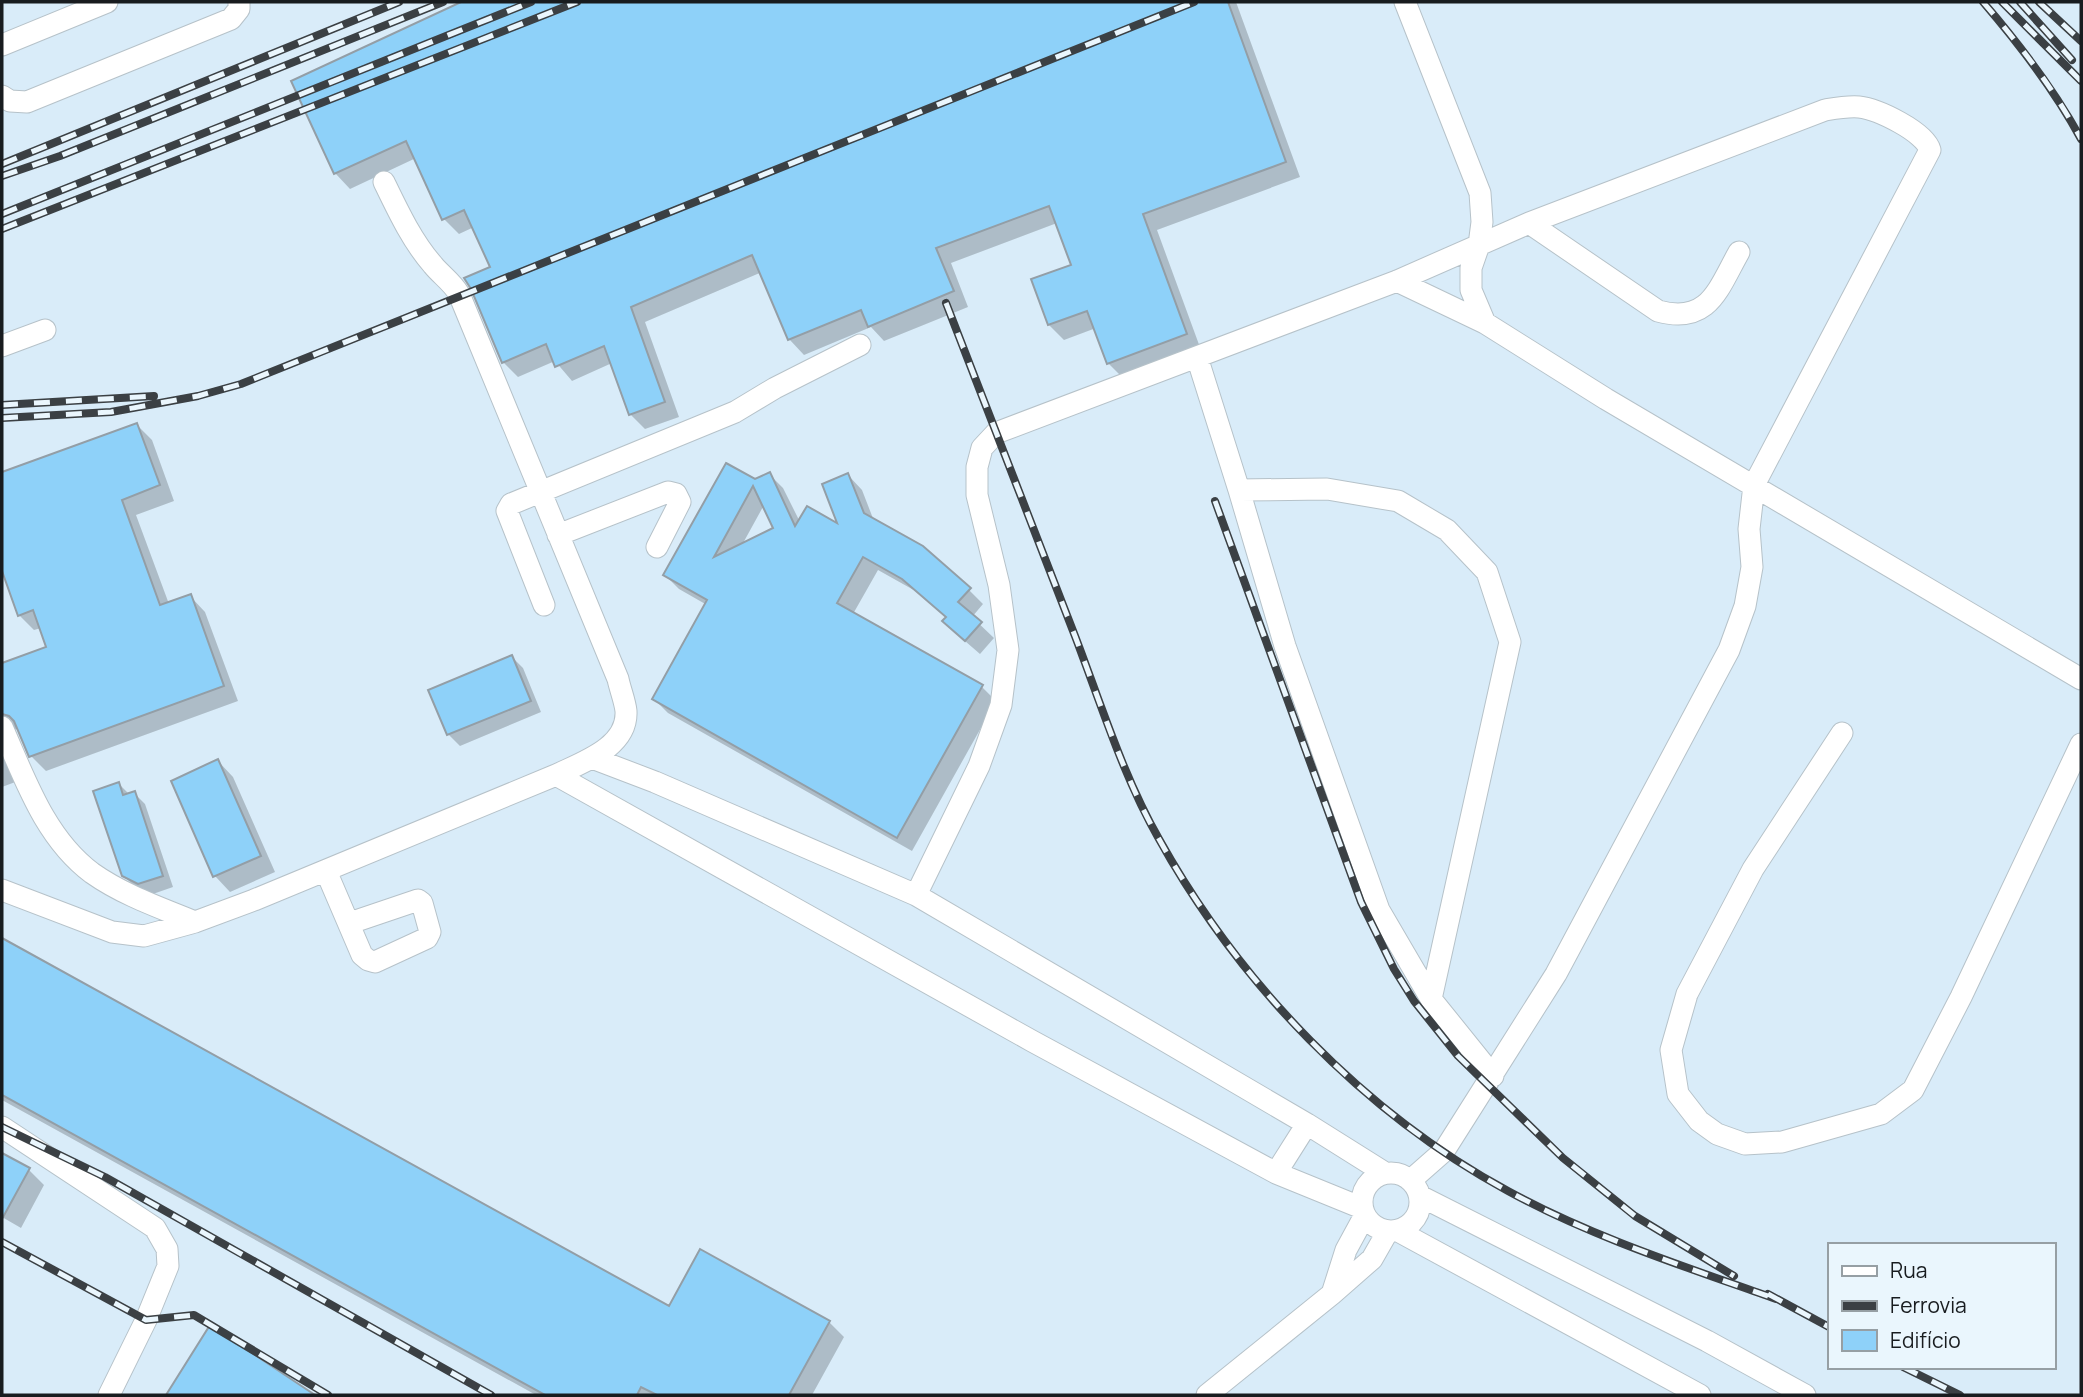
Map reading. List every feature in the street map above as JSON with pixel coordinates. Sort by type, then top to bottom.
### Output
[{"type":"lane","points":[[2,44],[107,2]]},
{"type":"lane","points":[[2,96],[10,101],[27,102],[231,19],[239,9],[239,2]]},
{"type":"lane","points":[[1405,2],[1480,193],[1482,222],[1479,244],[1471,268],[1471,290],[1485,323]]},
{"type":"lane","points":[[916,895],[979,766],[1001,705],[1008,650],[999,585],[977,495],[976,467],[982,448],[1001,431],[1397,281],[1529,223],[1825,110],[1863,108],[1887,116],[1925,139],[1929,145],[1929,154],[1754,485],[1749,529],[1752,567],[1745,606],[1729,650],[1556,974],[1444,1151],[1416,1188]]},
{"type":"lane","points":[[2,890],[112,932],[144,936],[195,922],[326,871],[556,775],[592,758],[614,743],[624,729],[626,711],[618,679],[459,294],[433,265],[408,230],[384,182]]},
{"type":"lane","points":[[1529,223],[1658,312],[1677,317],[1696,313],[1714,295],[1739,252]]},
{"type":"lane","points":[[1397,281],[1485,323],[1606,399],[2081,679]]},
{"type":"lane","points":[[2,346],[45,330]]},
{"type":"lane","points":[[544,606],[507,511],[511,504],[735,412],[775,388],[860,345]]},
{"type":"lane","points":[[1197,357],[1285,646],[1379,910],[1431,999],[1493,1076]]},
{"type":"lane","points":[[1239,489],[1327,489],[1398,501],[1447,530],[1487,572],[1510,642],[1431,999]]},
{"type":"lane","points":[[558,535],[668,492],[676,494],[680,502],[657,547]]},
{"type":"lane","points":[[2,727],[41,814],[69,852],[93,873],[132,895],[195,922]]},
{"type":"lane","points":[[1842,733],[1753,869],[1687,995],[1671,1050],[1678,1094],[1699,1121],[1717,1134],[1745,1143],[1782,1142],[1881,1114],[1913,1090],[1961,997],[2081,744]]},
{"type":"lane","points":[[592,758],[655,782],[916,895],[1307,1124],[1385,1173]]},
{"type":"lane","points":[[556,775],[1032,1041],[1276,1173],[1364,1212]]},
{"type":"lane","points":[[326,871],[350,923]]},
{"type":"lane","points":[[1276,1173],[1307,1124]]},
{"type":"lane","points":[[2,1127],[155,1228],[167,1249],[168,1266],[146,1320],[109,1395]]},
{"type":"lane","points":[[1700,1395],[1393,1231],[1371,1223],[1364,1212],[1362,1199],[1369,1182],[1385,1173],[1394,1172],[1416,1188],[1805,1395]]},
{"type":"lane","points":[[1207,1395],[1372,1259],[1393,1231],[1414,1222],[1421,1205],[1416,1188]]},
{"type":"lane","points":[[1332,1294],[1346,1250],[1364,1212]]},
{"type":"shaded area","points":[[2,2],[2081,2],[2081,1395],[2,1395]]},
{"type":"building","points":[[461,2],[1228,2],[1286,162],[1143,214],[1187,334],[1107,364],[1087,311],[1048,325],[1031,279],[1071,265],[1049,206],[936,248],[954,291],[868,327],[861,310],[788,340],[752,255],[631,307],[665,402],[629,415],[604,346],[555,367],[546,344],[502,363],[464,278],[490,267],[464,210],[442,220],[406,141],[334,174],[291,81]]},
{"type":"building","points":[[137,423],[160,485],[122,500],[160,605],[191,594],[224,686],[29,757],[14,721],[2,714],[2,663],[46,647],[33,610],[18,616],[2,571],[2,472]]},
{"type":"building","points":[[726,463],[755,479],[770,472],[795,526],[807,506],[837,523],[822,484],[848,473],[864,513],[923,546],[971,588],[958,602],[982,622],[965,641],[942,621],[946,617],[902,579],[863,557],[837,603],[983,685],[897,838],[652,699],[707,600],[663,575]],"holes":[[[753,486],[773,528],[714,557]]]},
{"type":"building","points":[[512,655],[531,701],[447,735],[428,690]]},
{"type":"building","points":[[218,759],[261,856],[213,877],[171,781]]},
{"type":"building","points":[[119,782],[123,795],[135,791],[163,876],[138,884],[122,876],[93,791]]},
{"type":"building","points":[[2,938],[669,1306],[700,1249],[830,1321],[789,1395],[657,1395],[641,1387],[637,1395],[545,1395],[2,1095]]},
{"type":"building","points":[[2,1153],[30,1168],[2,1219]]},
{"type":"building","points":[[210,1325],[315,1395],[166,1395]]},
{"type":"railway","points":[[2,164],[399,2]]},
{"type":"railway","points":[[2,176],[60,156],[443,2]]},
{"type":"railway","points":[[2,214],[531,2]]},
{"type":"railway","points":[[2,229],[577,2]]},
{"type":"railway","points":[[2,418],[111,412],[198,396],[241,384],[1194,2]]},
{"type":"railway","points":[[1983,2],[2036,68],[2081,139]]},
{"type":"railway","points":[[2002,2],[2081,81]]},
{"type":"railway","points":[[2020,2],[2072,60]]},
{"type":"railway","points":[[2039,2],[2081,41]]},
{"type":"railway","points":[[946,303],[1134,790],[1191,892],[1227,944],[1267,993],[1310,1040],[1355,1083],[1404,1123],[1455,1159],[1508,1191],[1573,1223],[1776,1299]]},
{"type":"railway","points":[[2,405],[154,396]]},
{"type":"railway","points":[[1215,501],[1361,902],[1394,969],[1414,1001],[1458,1056],[1563,1158],[1635,1216],[1734,1276]]},
{"type":"railway","points":[[2,1127],[105,1177],[491,1395]]},
{"type":"railway","points":[[2,1242],[146,1320],[194,1315],[328,1395]]},
{"type":"railway","points":[[1768,1294],[1828,1326]]},
{"type":"railway","points":[[1907,1369],[1960,1395]]}]
